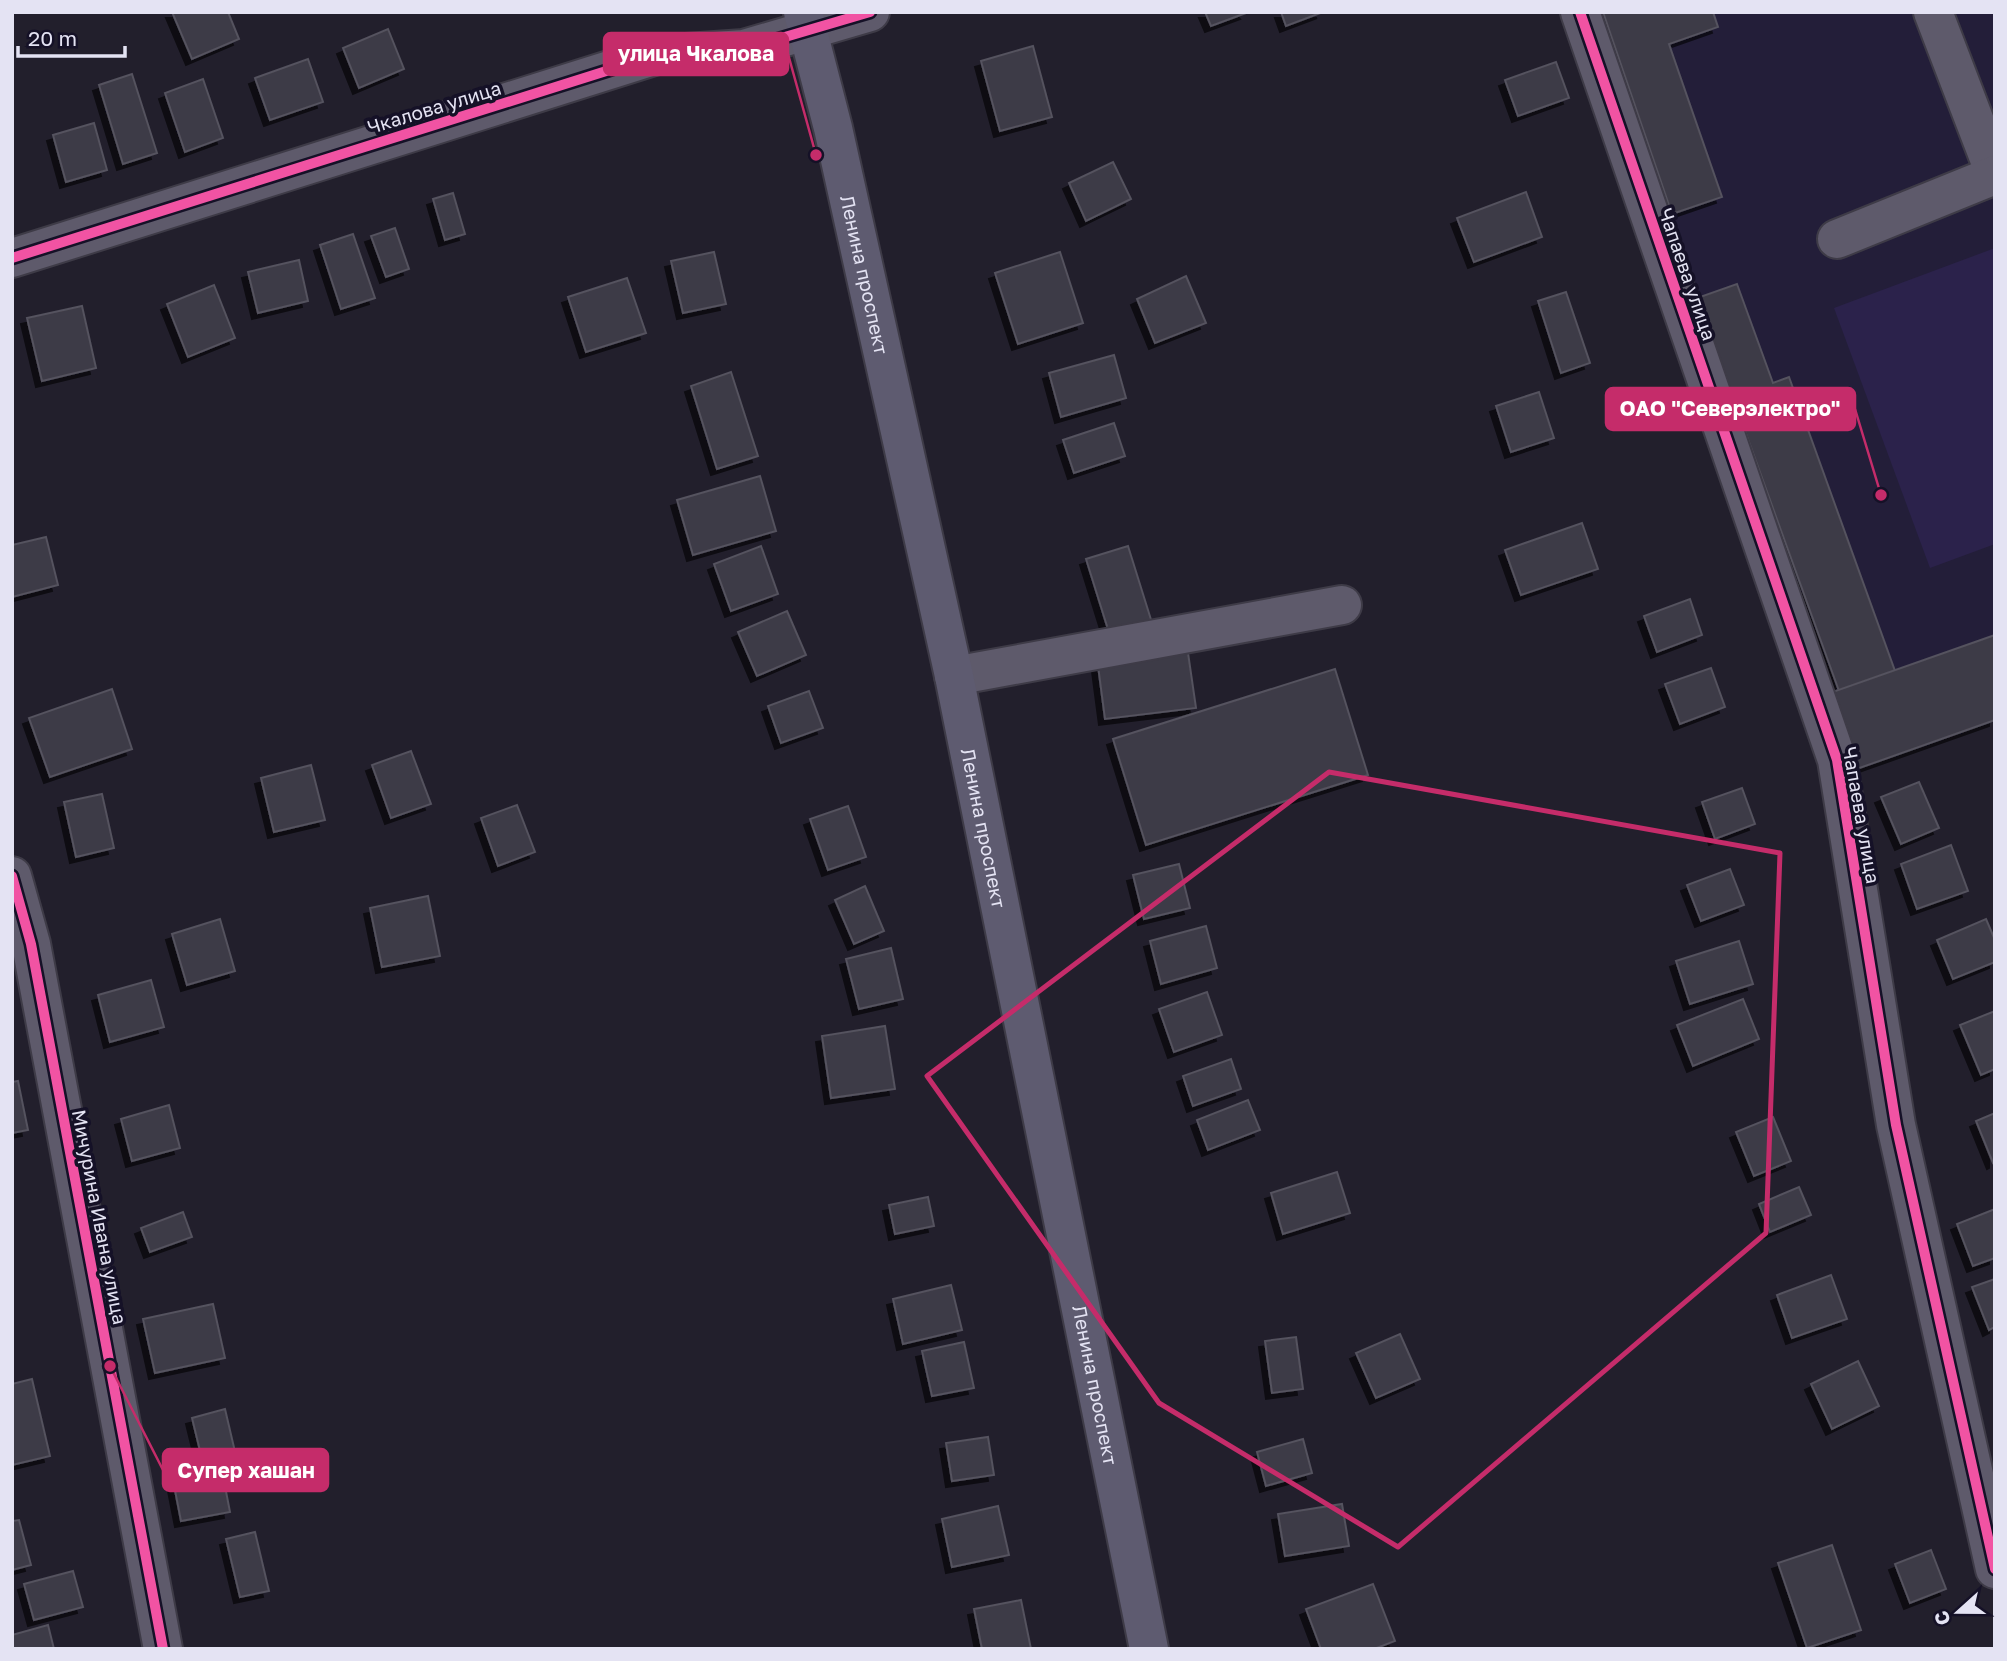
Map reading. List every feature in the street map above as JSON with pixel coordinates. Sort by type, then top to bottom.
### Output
[{"type":"main road","name":"Ленина проспект","points":[[806,21],[833,128],[954,676],[1149,1649]]},
{"type":"street","name":"Чкалова улица","points":[[12,258],[657,55],[744,49],[806,21],[870,12]]},
{"type":"street","name":"Чапаева улица","points":[[1580,12],[1837,760],[1896,1125],[1995,1569]]},
{"type":"street","points":[[1837,239],[1995,175],[1933,12]]},
{"type":"street","points":[[954,676],[1342,605]]},
{"type":"street","name":"Мичурина Ивана улица","points":[[12,876],[31,944],[163,1649]]},
{"type":"highlighted area","points":[[1329,772],[1780,853],[1766,1233],[1398,1547],[1159,1403],[927,1076]]},
{"type":"shaded area","points":[[1603,12],[1995,12],[1995,720],[1851,771],[1838,690],[1697,298],[1672,214]]},
{"type":"shaded area","points":[[1995,248],[1995,544],[1930,568],[1834,308]]},
{"type":"building","points":[[172,12],[228,12],[239,39],[192,59]]},
{"type":"building","points":[[1205,12],[1245,12],[1246,13],[1211,26]]},
{"type":"building","points":[[1281,12],[1323,12],[1286,26]]},
{"type":"building","points":[[1603,12],[1713,12],[1718,27],[1669,44],[1722,197],[1672,214]]},
{"type":"building","points":[[388,29],[404,69],[359,88],[343,48]]},
{"type":"building","points":[[1033,46],[1052,117],[1000,131],[981,61]]},
{"type":"building","points":[[308,59],[323,102],[270,120],[255,78]]},
{"type":"building","points":[[1556,62],[1569,98],[1518,116],[1505,80]]},
{"type":"building","points":[[132,74],[157,153],[123,164],[99,85]]},
{"type":"building","points":[[203,79],[223,138],[185,152],[165,93]]},
{"type":"building","points":[[94,123],[107,170],[66,182],[53,135]]},
{"type":"building","points":[[1113,162],[1131,199],[1086,221],[1069,183]]},
{"type":"building","points":[[1526,192],[1542,237],[1474,262],[1457,218]]},
{"type":"building","points":[[453,193],[465,234],[445,240],[433,199]]},
{"type":"building","points":[[395,228],[409,269],[386,277],[371,236]]},
{"type":"building","points":[[353,234],[375,298],[341,309],[320,245]]},
{"type":"building","points":[[714,252],[726,304],[683,313],[671,261]]},
{"type":"building","points":[[1060,252],[1083,323],[1018,344],[995,273]]},
{"type":"building","points":[[299,260],[308,301],[258,313],[248,272]]},
{"type":"building","points":[[1186,276],[1206,323],[1155,343],[1137,299]]},
{"type":"building","points":[[627,278],[646,333],[586,352],[568,297]]},
{"type":"building","points":[[1737,284],[1773,383],[1789,377],[1895,671],[1839,691],[1697,298]]},
{"type":"building","points":[[214,285],[235,338],[188,357],[167,304]]},
{"type":"building","points":[[1566,292],[1590,363],[1561,373],[1538,301]]},
{"type":"building","points":[[82,306],[96,368],[42,381],[27,318]]},
{"type":"building","points":[[1114,355],[1126,398],[1061,417],[1049,373]]},
{"type":"building","points":[[731,372],[758,456],[717,469],[691,386]]},
{"type":"building","points":[[1539,392],[1554,438],[1511,452],[1496,406]]},
{"type":"building","points":[[1114,423],[1125,456],[1074,473],[1063,440]]},
{"type":"building","points":[[760,476],[776,531],[693,555],[677,500]]},
{"type":"building","points":[[1582,523],[1598,569],[1521,595],[1505,550]]},
{"type":"building","points":[[46,537],[58,585],[12,597],[12,545]]},
{"type":"building","points":[[761,546],[778,594],[731,611],[714,564]]},
{"type":"building","points":[[1128,546],[1153,626],[1111,639],[1086,559]]},
{"type":"building","points":[[1690,599],[1702,635],[1657,652],[1644,616]]},
{"type":"building","points":[[787,611],[806,655],[757,676],[738,632]]},
{"type":"building","points":[[1995,635],[1995,720],[1851,771],[1824,695]]},
{"type":"building","points":[[1187,646],[1196,708],[1105,719],[1097,658]]},
{"type":"building","points":[[1711,668],[1725,707],[1680,724],[1665,684]]},
{"type":"building","points":[[1335,669],[1368,775],[1146,845],[1113,739]]},
{"type":"building","points":[[112,689],[132,749],[50,777],[29,718]]},
{"type":"building","points":[[809,691],[823,728],[781,743],[768,706]]},
{"type":"building","points":[[411,751],[431,804],[391,818],[372,765]]},
{"type":"building","points":[[311,765],[325,820],[274,832],[261,778]]},
{"type":"building","points":[[1919,782],[1939,828],[1901,844],[1881,797]]},
{"type":"building","points":[[1742,788],[1755,824],[1715,839],[1702,802]]},
{"type":"building","points":[[102,794],[114,848],[76,857],[64,802]]},
{"type":"building","points":[[517,805],[535,852],[498,866],[481,818]]},
{"type":"building","points":[[848,806],[866,857],[828,870],[810,819]]},
{"type":"building","points":[[1951,845],[1968,891],[1917,909],[1901,864]]},
{"type":"building","points":[[1179,864],[1190,908],[1144,919],[1133,875]]},
{"type":"building","points":[[1730,869],[1744,905],[1701,921],[1687,885]]},
{"type":"building","points":[[865,886],[884,931],[854,944],[835,900]]},
{"type":"building","points":[[428,896],[440,956],[382,967],[370,908]]},
{"type":"building","points":[[220,919],[235,971],[187,985],[172,934]]},
{"type":"building","points":[[1986,919],[1995,940],[1995,962],[1953,979],[1937,940]]},
{"type":"building","points":[[1206,926],[1217,968],[1161,984],[1150,941]]},
{"type":"building","points":[[1739,941],[1753,984],[1690,1004],[1676,961]]},
{"type":"building","points":[[891,948],[903,999],[859,1009],[846,959]]},
{"type":"building","points":[[151,980],[164,1027],[110,1042],[98,995]]},
{"type":"building","points":[[1207,992],[1222,1035],[1174,1052],[1159,1009]]},
{"type":"building","points":[[1743,999],[1759,1039],[1693,1066],[1677,1025]]},
{"type":"building","points":[[1995,1011],[1995,1069],[1981,1075],[1960,1025]]},
{"type":"building","points":[[885,1026],[895,1089],[831,1098],[822,1036]]},
{"type":"building","points":[[1231,1059],[1241,1089],[1193,1106],[1183,1076]]},
{"type":"building","points":[[18,1081],[28,1130],[12,1133],[12,1082]]},
{"type":"building","points":[[1248,1100],[1260,1130],[1208,1150],[1197,1120]]},
{"type":"building","points":[[169,1105],[180,1148],[132,1161],[121,1119]]},
{"type":"building","points":[[1995,1113],[1995,1162],[1993,1163],[1976,1121]]},
{"type":"building","points":[[1773,1117],[1791,1161],[1754,1176],[1736,1132]]},
{"type":"building","points":[[1337,1172],[1350,1213],[1283,1234],[1271,1193]]},
{"type":"building","points":[[1799,1187],[1811,1215],[1770,1232],[1759,1204]]},
{"type":"building","points":[[928,1197],[934,1226],[895,1234],[889,1205]]},
{"type":"building","points":[[1995,1209],[1995,1258],[1973,1266],[1957,1224]]},
{"type":"building","points":[[183,1212],[192,1237],[150,1252],[141,1228]]},
{"type":"building","points":[[1831,1275],[1847,1319],[1792,1338],[1777,1295]]},
{"type":"building","points":[[1995,1279],[1995,1327],[1989,1330],[1972,1287]]},
{"type":"building","points":[[951,1285],[962,1330],[903,1344],[893,1299]]},
{"type":"building","points":[[213,1304],[225,1358],[155,1373],[143,1319]]},
{"type":"building","points":[[1400,1334],[1420,1379],[1376,1398],[1356,1353]]},
{"type":"building","points":[[1296,1337],[1303,1389],[1272,1393],[1265,1341]]},
{"type":"building","points":[[964,1342],[974,1388],[932,1396],[922,1351]]},
{"type":"building","points":[[1858,1361],[1879,1406],[1832,1429],[1811,1384]]},
{"type":"building","points":[[32,1379],[50,1456],[12,1465],[12,1384]]},
{"type":"building","points":[[225,1409],[236,1456],[203,1463],[192,1418]]},
{"type":"building","points":[[988,1437],[994,1475],[952,1481],[946,1443]]},
{"type":"building","points":[[1303,1439],[1312,1473],[1266,1486],[1257,1452]]},
{"type":"building","points":[[222,1471],[230,1512],[181,1521],[173,1480]]},
{"type":"building","points":[[1342,1504],[1349,1546],[1285,1556],[1278,1514]]},
{"type":"building","points":[[998,1506],[1009,1555],[952,1567],[942,1519]]},
{"type":"building","points":[[19,1520],[31,1565],[12,1570],[12,1521]]},
{"type":"building","points":[[255,1532],[269,1591],[240,1597],[226,1539]]},
{"type":"building","points":[[1832,1545],[1861,1630],[1807,1648],[1778,1563]]},
{"type":"building","points":[[1931,1550],[1946,1589],[1910,1603],[1895,1564]]},
{"type":"building","points":[[73,1571],[83,1607],[34,1620],[24,1584]]},
{"type":"building","points":[[1373,1584],[1395,1641],[1374,1649],[1321,1649],[1306,1609]]},
{"type":"building","points":[[1021,1600],[1031,1649],[982,1649],[974,1609]]},
{"type":"building","points":[[48,1625],[54,1649],[12,1649],[12,1635]]},
{"type":"cycle path","points":[[12,258],[657,55],[744,49],[870,12]]},
{"type":"cycle path","points":[[1580,12],[1837,760],[1896,1125],[1995,1569]]},
{"type":"cycle path","points":[[12,876],[31,944],[163,1649]]},
{"type":"place","name":"улица Чкалова","points":[[816,155]]},
{"type":"place","name":"ОАО \"Северэлектро\"","points":[[1881,495]]},
{"type":"place","name":"Супер хашан","points":[[110,1366]]}]
